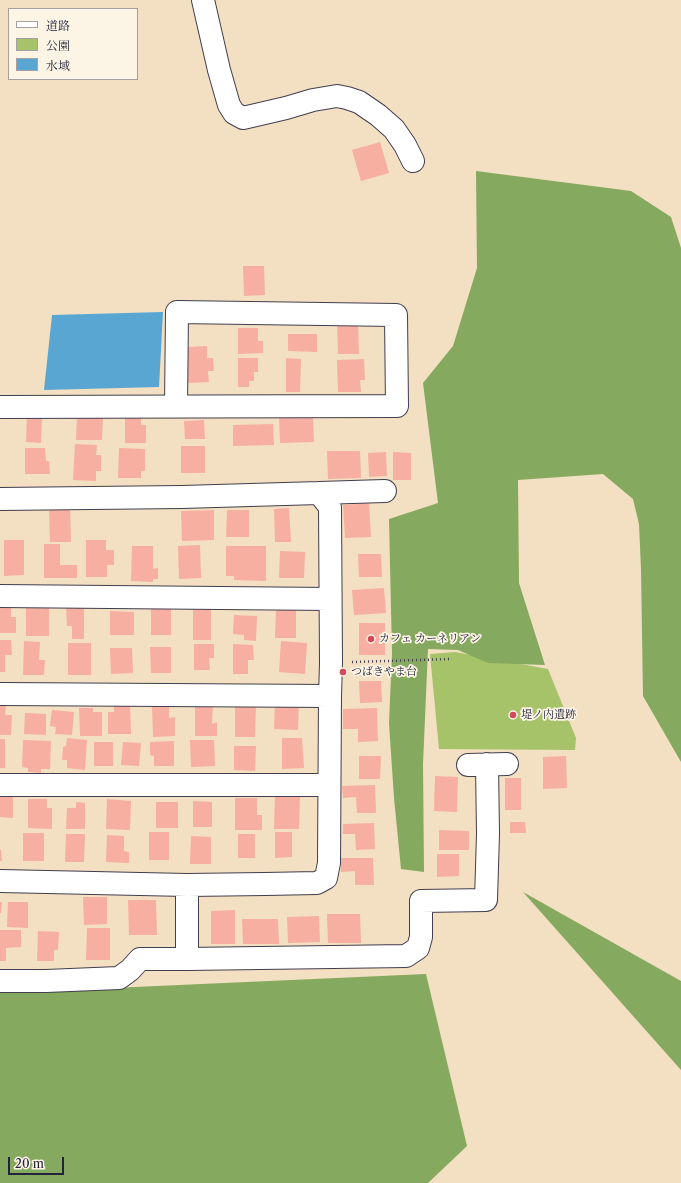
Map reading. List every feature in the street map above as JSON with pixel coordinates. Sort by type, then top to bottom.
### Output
[{"type":"street","points":[[203,0],[219,70],[229,105],[234,113],[242,118],[314,100],[337,96],[347,98],[359,102],[378,115],[394,129],[405,145],[413,161]]},
{"type":"street","points":[[0,407],[397,406],[396,315],[177,312],[176,406]]},
{"type":"street","points":[[0,499],[182,497],[385,491]]},
{"type":"street","points":[[0,881],[187,885],[317,883],[326,878],[330,863],[330,507],[319,493]]},
{"type":"street","points":[[0,596],[330,599]]},
{"type":"street","points":[[0,694],[330,696]]},
{"type":"street","points":[[0,981],[119,978],[130,970],[140,959],[406,956],[418,948],[421,937],[421,901],[486,900],[488,765]]},
{"type":"street","points":[[0,785],[329,785]]},
{"type":"street","points":[[187,885],[187,959]]},
{"type":"path","points":[[331,663],[451,659]]},
{"type":"green space","points":[[476,171],[631,191],[671,217],[681,248],[681,762],[643,696],[639,524],[633,499],[603,474],[518,480],[519,583],[545,665],[488,663],[458,650],[428,649],[423,764],[424,872],[401,869],[389,723],[392,653],[389,519],[438,503],[423,383],[453,346],[477,268]]},
{"type":"green space","points":[[455,652],[548,669],[576,738],[575,750],[439,749],[430,654]]},
{"type":"green space","points":[[523,892],[681,981],[681,1070]]},
{"type":"green space","points":[[426,974],[467,1146],[428,1183],[0,1183],[0,993]]},
{"type":"water","points":[[163,312],[159,387],[44,390],[52,315]]},
{"type":"building","points":[[380,142],[389,173],[361,181],[352,150]]},
{"type":"building","points":[[243,266],[264,266],[265,295],[244,296]]},
{"type":"building","points":[[337,321],[358,321],[359,354],[338,354]]},
{"type":"building","points":[[238,328],[258,328],[258,341],[263,341],[263,353],[238,354]]},
{"type":"building","points":[[288,334],[317,334],[317,352],[288,351]]},
{"type":"building","points":[[207,346],[207,358],[213,358],[214,371],[208,371],[209,382],[188,383],[186,347]]},
{"type":"building","points":[[238,358],[258,358],[258,372],[254,372],[254,381],[249,381],[249,387],[238,387]]},
{"type":"building","points":[[286,358],[301,359],[300,392],[286,392]]},
{"type":"building","points":[[364,359],[365,380],[360,380],[361,392],[338,392],[337,360]]},
{"type":"building","points":[[27,414],[42,415],[41,443],[26,442]]},
{"type":"building","points":[[77,414],[103,415],[102,440],[76,440]]},
{"type":"building","points":[[125,416],[141,416],[141,425],[146,425],[146,443],[125,443]]},
{"type":"building","points":[[279,416],[313,416],[314,442],[280,443]]},
{"type":"building","points":[[204,420],[205,439],[185,439],[184,421]]},
{"type":"building","points":[[273,424],[274,445],[233,446],[233,425]]},
{"type":"building","points":[[75,444],[97,445],[96,455],[101,455],[101,471],[96,471],[96,481],[73,480]]},
{"type":"building","points":[[181,446],[205,446],[205,473],[181,473]]},
{"type":"building","points":[[25,448],[45,448],[46,461],[49,461],[50,474],[25,474]]},
{"type":"building","points":[[119,448],[145,449],[145,471],[141,471],[141,478],[118,478]]},
{"type":"building","points":[[327,451],[360,451],[361,478],[328,479]]},
{"type":"building","points":[[386,452],[387,476],[369,477],[368,453]]},
{"type":"building","points":[[393,452],[411,453],[411,480],[393,480]]},
{"type":"building","points":[[369,503],[371,537],[345,538],[343,505]]},
{"type":"building","points":[[70,506],[71,542],[50,542],[49,507]]},
{"type":"building","points":[[289,508],[291,542],[275,542],[274,509]]},
{"type":"building","points":[[214,510],[214,540],[182,541],[181,511]]},
{"type":"building","points":[[227,510],[249,510],[249,537],[226,537]]},
{"type":"building","points":[[4,540],[24,540],[24,575],[4,576]]},
{"type":"building","points":[[86,540],[106,540],[106,550],[114,550],[114,565],[107,565],[107,577],[86,577]]},
{"type":"building","points":[[44,544],[60,544],[60,565],[77,565],[77,578],[44,578]]},
{"type":"building","points":[[200,545],[201,578],[179,579],[178,546]]},
{"type":"building","points":[[132,546],[153,546],[153,569],[158,568],[158,579],[153,579],[153,582],[131,581]]},
{"type":"building","points":[[226,546],[266,546],[266,581],[234,580],[234,576],[226,576]]},
{"type":"building","points":[[280,551],[305,552],[304,578],[279,578]]},
{"type":"building","points":[[358,554],[381,554],[382,577],[359,577]]},
{"type":"building","points":[[384,588],[386,613],[354,615],[352,590]]},
{"type":"building","points":[[26,602],[49,602],[49,636],[26,636]]},
{"type":"building","points":[[0,603],[11,603],[11,617],[16,617],[16,633],[0,633]]},
{"type":"building","points":[[193,604],[211,604],[211,640],[193,640]]},
{"type":"building","points":[[66,605],[84,605],[84,639],[72,639],[72,626],[67,626]]},
{"type":"building","points":[[151,606],[171,606],[171,635],[151,635]]},
{"type":"building","points":[[276,610],[296,610],[296,638],[275,638]]},
{"type":"building","points":[[110,611],[134,612],[134,635],[110,635]]},
{"type":"building","points":[[234,615],[257,616],[256,641],[244,640],[244,635],[233,634]]},
{"type":"building","points":[[359,623],[385,623],[385,655],[359,655]]},
{"type":"building","points":[[0,640],[11,640],[12,655],[5,655],[5,672],[0,672]]},
{"type":"building","points":[[24,641],[40,642],[39,660],[45,660],[44,675],[23,675]]},
{"type":"building","points":[[281,641],[307,643],[305,674],[279,672]]},
{"type":"building","points":[[68,643],[91,643],[91,675],[68,675]]},
{"type":"building","points":[[194,644],[214,644],[214,658],[209,658],[210,670],[194,670]]},
{"type":"building","points":[[233,644],[253,645],[254,660],[248,660],[248,674],[233,674]]},
{"type":"building","points":[[150,647],[171,647],[171,673],[151,673]]},
{"type":"building","points":[[110,648],[132,648],[133,673],[111,674]]},
{"type":"building","points":[[359,681],[381,681],[382,702],[360,703]]},
{"type":"building","points":[[275,701],[299,702],[298,730],[274,729]]},
{"type":"building","points":[[114,703],[130,703],[131,734],[108,734],[108,712],[114,712]]},
{"type":"building","points":[[195,704],[213,704],[212,724],[217,722],[217,736],[195,736]]},
{"type":"building","points":[[235,704],[256,705],[255,737],[235,737]]},
{"type":"building","points":[[169,705],[169,718],[175,717],[175,736],[153,737],[152,706]]},
{"type":"building","points":[[0,706],[6,706],[5,715],[12,715],[11,735],[0,735]]},
{"type":"building","points":[[79,708],[93,708],[93,712],[102,712],[102,736],[80,736]]},
{"type":"building","points":[[377,708],[378,741],[358,742],[358,729],[343,729],[343,709]]},
{"type":"building","points":[[52,710],[74,712],[72,735],[55,734],[56,727],[50,726]]},
{"type":"building","points":[[25,713],[46,714],[46,735],[24,734]]},
{"type":"building","points":[[67,738],[87,740],[85,770],[67,768],[67,760],[62,760],[63,747],[66,746]]},
{"type":"building","points":[[282,738],[302,738],[304,768],[282,769]]},
{"type":"building","points":[[0,739],[5,739],[5,768],[0,768]]},
{"type":"building","points":[[23,740],[51,741],[50,769],[41,769],[41,773],[28,772],[28,768],[22,767]]},
{"type":"building","points":[[190,740],[214,740],[215,766],[191,767]]},
{"type":"building","points":[[174,741],[174,766],[154,766],[154,756],[150,755],[150,742]]},
{"type":"building","points":[[94,742],[113,742],[113,766],[94,766]]},
{"type":"building","points":[[123,742],[141,743],[139,766],[121,765]]},
{"type":"building","points":[[234,746],[256,746],[255,771],[234,770]]},
{"type":"building","points":[[359,756],[381,756],[380,779],[359,779]]},
{"type":"building","points":[[566,756],[567,788],[543,789],[543,757]]},
{"type":"building","points":[[435,776],[458,777],[457,812],[434,811]]},
{"type":"building","points":[[505,778],[521,778],[521,810],[505,810]]},
{"type":"building","points":[[375,785],[376,813],[357,813],[356,797],[343,798],[342,786]]},
{"type":"building","points":[[275,795],[300,795],[299,829],[274,829]]},
{"type":"building","points":[[0,797],[13,797],[13,818],[0,817]]},
{"type":"building","points":[[235,798],[257,798],[257,815],[262,815],[262,830],[235,830]]},
{"type":"building","points":[[28,799],[47,799],[47,808],[52,808],[52,829],[28,828]]},
{"type":"building","points":[[107,799],[131,801],[130,830],[106,829]]},
{"type":"building","points":[[193,801],[212,802],[212,827],[193,827]]},
{"type":"building","points":[[76,802],[85,803],[85,829],[66,829],[67,808],[76,808]]},
{"type":"building","points":[[156,802],[178,802],[178,828],[156,828]]},
{"type":"building","points":[[510,822],[525,822],[526,833],[510,833]]},
{"type":"building","points":[[374,823],[375,849],[356,850],[355,834],[343,834],[343,824]]},
{"type":"building","points":[[439,830],[469,831],[469,850],[439,850]]},
{"type":"building","points":[[149,832],[169,832],[169,860],[149,860]]},
{"type":"building","points":[[275,832],[292,832],[292,857],[275,858]]},
{"type":"building","points":[[23,833],[44,833],[44,861],[23,861]]},
{"type":"building","points":[[66,834],[85,834],[84,862],[65,862]]},
{"type":"building","points":[[238,834],[255,834],[255,858],[238,858]]},
{"type":"building","points":[[107,835],[124,836],[124,851],[129,852],[129,863],[106,862]]},
{"type":"building","points":[[191,836],[211,837],[211,864],[190,864]]},
{"type":"building","points":[[1,850],[2,861],[0,861]]},
{"type":"building","points":[[437,854],[459,854],[459,876],[437,877]]},
{"type":"building","points":[[341,858],[373,858],[374,885],[355,885],[355,871],[341,872]]},
{"type":"building","points":[[83,897],[107,897],[107,924],[84,925]]},
{"type":"building","points":[[128,900],[156,900],[157,935],[129,935]]},
{"type":"building","points":[[0,902],[2,902],[1,913],[0,913]]},
{"type":"building","points":[[8,902],[28,902],[28,928],[7,927]]},
{"type":"building","points":[[235,910],[235,944],[211,944],[211,911]]},
{"type":"building","points":[[327,914],[360,914],[361,943],[328,943]]},
{"type":"building","points":[[319,916],[320,942],[288,943],[287,917]]},
{"type":"building","points":[[242,919],[278,919],[279,944],[243,944]]},
{"type":"building","points":[[87,928],[110,928],[110,960],[86,960]]},
{"type":"building","points":[[0,930],[21,930],[21,947],[6,948],[6,961],[0,961]]},
{"type":"building","points":[[38,931],[59,932],[58,950],[54,950],[54,961],[37,961]]},
{"type":"place","name":"カフェ カーネリアン","points":[[371,639]]},
{"type":"place","name":"つばきやま台","points":[[343,672]]},
{"type":"place","name":"堤ノ内遺跡","points":[[513,715]]}]
